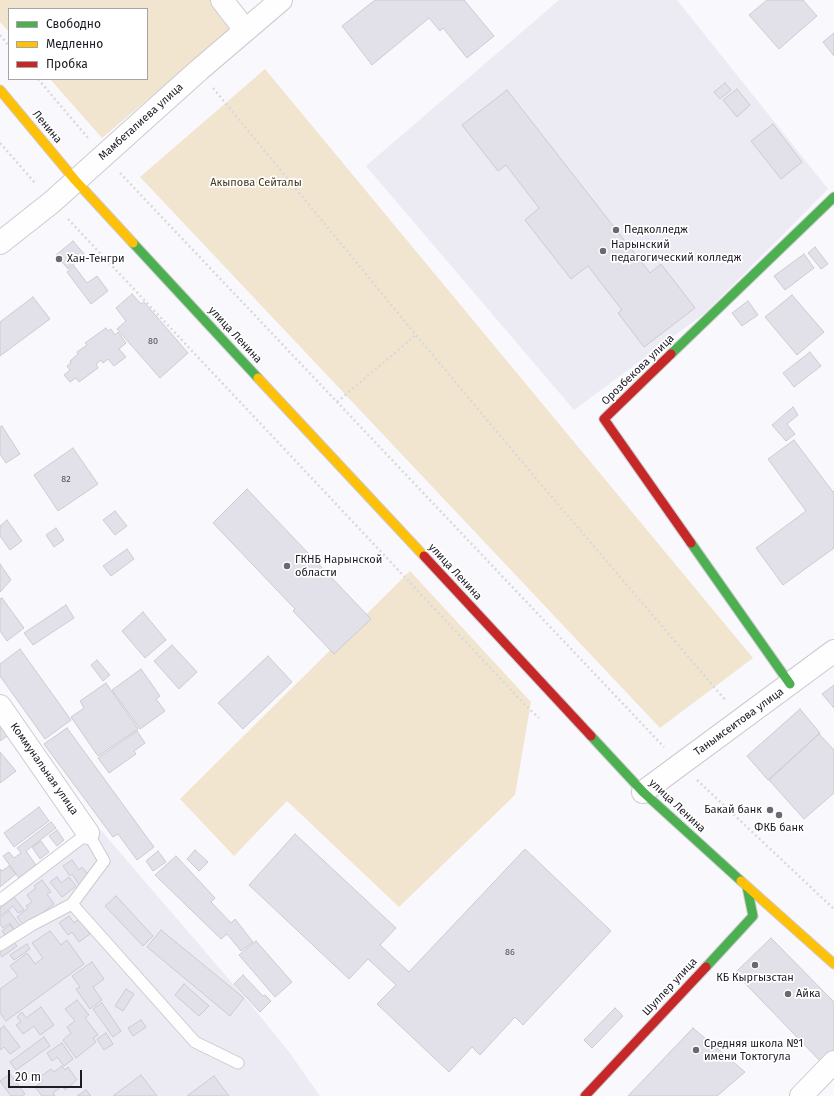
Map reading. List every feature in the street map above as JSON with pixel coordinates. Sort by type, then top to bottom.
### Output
[{"type":"main road","name":"Ленина","points":[[0,90],[75,180]]},
{"type":"main road","name":"улица Ленина","points":[[75,180],[643,792],[834,964]]},
{"type":"main road","name":"Орозбекова улица","points":[[790,684],[604,419],[834,197]]},
{"type":"main road","name":"Шуллер улица","points":[[585,1096],[753,916],[747,887]]},
{"type":"street","points":[[222,0],[245,30]]},
{"type":"street","name":"Мамбеталиева улица","points":[[0,243],[52,202],[199,70],[281,0]]},
{"type":"street","name":"Танымсеитова улица","points":[[643,792],[834,651]]},
{"type":"street","name":"Коммунальная улица","points":[[0,706],[88,833]]},
{"type":"street","points":[[800,1096],[834,1062]]},
{"type":"lane","points":[[0,900],[88,833],[104,861],[72,904],[32,925],[0,945]]},
{"type":"lane","points":[[72,904],[195,1042],[238,1063]]},
{"type":"path","points":[[0,35],[8,45]]},
{"type":"path","points":[[199,70],[416,335],[539,482],[742,719]]},
{"type":"path","points":[[39,80],[104,156],[681,764],[834,910]]},
{"type":"path","points":[[0,143],[52,202]]},
{"type":"path","points":[[337,402],[416,335]]},
{"type":"shaded area","name":"Нарынский педагогический колледж","points":[[559,0],[677,0],[828,189],[705,313],[574,410],[366,166]]},
{"type":"shaded area","points":[[99,828],[251,1005],[289,1052],[320,1096],[0,1096],[0,903]]},
{"type":"green space","points":[[0,0],[211,0],[232,29],[102,138],[51,80],[148,80],[148,8],[8,8],[8,31],[0,22]]},
{"type":"green space","name":"Акыпова Сейталы","points":[[265,69],[753,658],[660,728],[140,177]]},
{"type":"green space","points":[[410,571],[531,702],[515,795],[399,907],[287,801],[234,856],[180,799]]},
{"type":"building","points":[[375,0],[464,0],[494,36],[467,58],[443,28],[440,31],[429,18],[372,65],[342,26]]},
{"type":"building","points":[[767,0],[803,0],[817,16],[779,49],[749,15]]},
{"type":"building","points":[[834,33],[834,56],[823,42]]},
{"type":"building","points":[[725,83],[731,90],[720,99],[714,92]]},
{"type":"building","points":[[737,89],[750,105],[737,117],[723,100]]},
{"type":"building","points":[[507,90],[650,273],[661,264],[695,308],[644,347],[618,313],[622,310],[588,266],[571,279],[525,220],[539,208],[506,165],[498,171],[462,125]]},
{"type":"building","points":[[773,124],[802,162],[781,179],[751,141]]},
{"type":"building","points":[[73,241],[85,255],[68,269],[56,255]]},
{"type":"building","points":[[815,247],[828,264],[821,269],[808,253]]},
{"type":"building","points":[[804,254],[814,268],[785,290],[774,276]]},
{"type":"building","points":[[74,266],[87,283],[97,276],[108,291],[91,304],[67,272]]},
{"type":"building","points":[[132,294],[141,304],[144,302],[188,353],[160,378],[117,329],[126,321],[116,308]]},
{"type":"building","points":[[792,295],[824,332],[797,355],[765,317]]},
{"type":"building","points":[[33,297],[50,319],[0,356],[0,322]]},
{"type":"building","points":[[748,301],[758,315],[742,326],[732,313]]},
{"type":"building","points":[[106,328],[108,331],[111,329],[115,335],[118,332],[126,343],[119,349],[126,357],[114,366],[108,359],[103,363],[101,360],[96,364],[98,368],[79,382],[76,378],[70,382],[64,375],[70,370],[67,366],[71,363],[70,361],[78,354],[77,352],[87,345],[85,343]]},
{"type":"building","points":[[810,352],[821,366],[794,387],[783,373]]},
{"type":"building","points":[[793,407],[798,415],[787,424],[795,434],[786,441],[772,425]]},
{"type":"building","points":[[2,426],[20,454],[6,463],[0,454],[0,427]]},
{"type":"building","points":[[794,440],[833,492],[834,491],[834,548],[783,585],[756,548],[806,511],[768,459]]},
{"type":"building","points":[[73,448],[98,484],[58,511],[34,475]]},
{"type":"building","name":"ГКНБ Нарынской области","points":[[247,489],[371,619],[334,654],[293,611],[295,609],[213,523]]},
{"type":"building","points":[[115,511],[127,526],[115,535],[103,520]]},
{"type":"building","points":[[7,520],[22,541],[10,550],[0,536],[0,526]]},
{"type":"building","points":[[56,528],[64,540],[54,547],[46,535]]},
{"type":"building","points":[[127,549],[134,559],[111,576],[103,566]]},
{"type":"building","points":[[0,564],[11,580],[0,592]]},
{"type":"building","points":[[2,598],[24,628],[7,641],[0,631],[0,599]]},
{"type":"building","points":[[66,605],[74,618],[33,645],[24,633]]},
{"type":"building","points":[[143,612],[166,640],[145,658],[122,631]]},
{"type":"building","points":[[172,645],[197,672],[179,689],[154,661]]},
{"type":"building","points":[[20,649],[71,720],[45,739],[0,676],[0,664]]},
{"type":"building","points":[[268,656],[292,682],[243,729],[218,703]]},
{"type":"building","points":[[97,660],[110,675],[103,681],[91,665]]},
{"type":"building","points":[[141,669],[160,696],[156,699],[165,711],[140,729],[112,690]]},
{"type":"building","points":[[106,683],[138,729],[98,756],[71,717],[84,708],[80,701]]},
{"type":"building","points":[[834,685],[834,708],[822,694]]},
{"type":"building","points":[[800,709],[820,733],[768,780],[747,756]]},
{"type":"building","points":[[7,723],[13,732],[0,741],[0,728]]},
{"type":"building","points":[[67,728],[154,847],[137,860],[118,834],[113,837],[44,744]]},
{"type":"building","points":[[137,731],[145,743],[134,751],[136,754],[109,773],[98,758]]},
{"type":"building","points":[[819,734],[834,750],[834,793],[804,819],[769,780]]},
{"type":"building","points":[[0,752],[16,771],[0,783]]},
{"type":"building","points":[[39,807],[49,821],[14,847],[4,833]]},
{"type":"building","points":[[51,822],[56,828],[26,851],[36,865],[19,878],[3,856],[9,852],[14,858],[21,853],[17,848]]},
{"type":"building","points":[[57,830],[64,840],[57,846],[49,836]]},
{"type":"building","points":[[295,834],[396,928],[380,945],[409,972],[525,849],[611,931],[523,1025],[515,1017],[480,1055],[472,1047],[449,1072],[377,1004],[396,985],[368,959],[349,979],[249,885]]},
{"type":"building","points":[[41,841],[49,852],[40,859],[32,847]]},
{"type":"building","points":[[195,850],[208,862],[199,871],[187,859]]},
{"type":"building","points":[[158,851],[166,862],[153,871],[146,861]]},
{"type":"building","points":[[176,856],[215,898],[211,902],[231,923],[235,919],[253,942],[241,951],[227,934],[221,939],[155,875]]},
{"type":"building","points":[[72,860],[79,870],[82,867],[90,877],[79,885],[72,874],[70,876],[63,866]]},
{"type":"building","points":[[9,866],[16,874],[0,887],[0,869],[2,871]]},
{"type":"building","points":[[57,877],[61,883],[69,877],[76,886],[62,897],[50,882]]},
{"type":"building","points":[[42,880],[51,892],[47,894],[54,904],[32,921],[30,920],[23,925],[17,917],[28,908],[26,906],[32,902],[27,895],[36,888],[34,886]]},
{"type":"building","points":[[116,896],[153,936],[143,946],[105,906]]},
{"type":"building","points":[[14,897],[24,910],[18,913],[13,906],[0,916],[0,908]]},
{"type":"building","points":[[9,911],[21,927],[15,931],[10,923],[3,928],[0,924],[0,918]]},
{"type":"building","points":[[69,916],[74,923],[79,919],[90,934],[79,942],[72,932],[68,935],[59,923]]},
{"type":"building","points":[[10,925],[15,932],[7,938],[2,931]]},
{"type":"building","points":[[161,930],[244,998],[230,1016],[147,947]]},
{"type":"building","points":[[50,931],[61,945],[67,940],[84,964],[6,1021],[0,1013],[0,989],[18,976],[10,966],[27,953],[35,964],[43,958],[32,943]]},
{"type":"building","points":[[771,938],[834,1002],[834,1051],[822,1063],[735,973]]},
{"type":"building","points":[[11,939],[17,946],[2,957],[0,954],[0,947]]},
{"type":"building","points":[[256,941],[292,982],[275,997],[239,955]]},
{"type":"building","points":[[27,944],[30,949],[14,960],[10,955]]},
{"type":"building","points":[[92,962],[104,979],[93,987],[102,1000],[90,1009],[76,989],[80,987],[72,976]]},
{"type":"building","points":[[243,975],[263,996],[265,995],[271,1001],[260,1012],[234,984]]},
{"type":"building","points":[[184,984],[209,1006],[199,1016],[175,995]]},
{"type":"building","points":[[126,989],[134,994],[123,1011],[115,1006]]},
{"type":"building","points":[[77,1000],[89,1015],[85,1018],[98,1035],[93,1038],[96,1042],[76,1058],[63,1040],[71,1033],[67,1027],[75,1021],[65,1009]]},
{"type":"building","points":[[102,1003],[121,1031],[113,1037],[93,1009]]},
{"type":"building","points":[[41,1007],[54,1025],[40,1035],[34,1026],[23,1034],[16,1025],[21,1022],[17,1017],[22,1012],[26,1018]]},
{"type":"building","points":[[615,1008],[623,1016],[592,1048],[584,1040]]},
{"type":"building","points":[[141,1020],[146,1027],[133,1036],[128,1028]]},
{"type":"building","points":[[4,1026],[20,1047],[10,1054],[4,1047],[0,1050],[0,1029]]},
{"type":"building","name":"Средняя школа №1 имени Токтогула","points":[[693,1028],[745,1072],[717,1096],[628,1096]]},
{"type":"building","points":[[106,1033],[113,1044],[104,1050],[97,1039]]},
{"type":"building","points":[[44,1037],[50,1046],[16,1070],[10,1062]]},
{"type":"building","points":[[62,1043],[73,1059],[64,1066],[57,1057],[52,1061],[47,1053]]},
{"type":"building","points":[[62,1066],[65,1070],[68,1067],[77,1080],[65,1090],[62,1086],[53,1093],[55,1096],[42,1096],[35,1087],[43,1081],[40,1077],[51,1069],[54,1072]]},
{"type":"building","points":[[10,1074],[25,1094],[22,1096],[11,1096],[0,1081]]},
{"type":"building","points":[[141,1075],[157,1096],[113,1096]]},
{"type":"building","points":[[214,1076],[229,1096],[187,1096]]},
{"type":"building","points":[[86,1090],[91,1096],[77,1096]]},
{"type":"traffic: fast","points":[[671,354],[834,197]]},
{"type":"traffic: fast","points":[[133,243],[258,378]]},
{"type":"traffic: fast","points":[[691,543],[790,684]]},
{"type":"traffic: fast","points":[[591,736],[643,792],[741,881]]},
{"type":"traffic: fast","points":[[706,967],[753,916],[747,887]]},
{"type":"traffic: slow","points":[[0,90],[75,180],[133,243]]},
{"type":"traffic: slow","points":[[258,378],[424,556]]},
{"type":"traffic: slow","points":[[741,881],[834,964]]},
{"type":"traffic: jam","points":[[671,354],[604,419],[691,543]]},
{"type":"traffic: jam","points":[[424,556],[591,736]]},
{"type":"traffic: jam","points":[[585,1096],[706,967]]},
{"type":"place","name":"Педколледж","points":[[616,230]]},
{"type":"place","name":"Нарынский педагогический колледж","points":[[603,251]]},
{"type":"place","name":"Хан-Тенгри","points":[[59,259]]},
{"type":"place","name":"ГКНБ Нарынской области","points":[[287,566]]},
{"type":"place","name":"Бакай банк","points":[[770,810]]},
{"type":"place","name":"ФКБ банк","points":[[779,815]]},
{"type":"place","name":"КБ Кыргызстан","points":[[755,965]]},
{"type":"place","name":"Айка","points":[[788,994]]},
{"type":"place","name":"Средняя школа №1 имени Токтогула","points":[[696,1050]]}]
